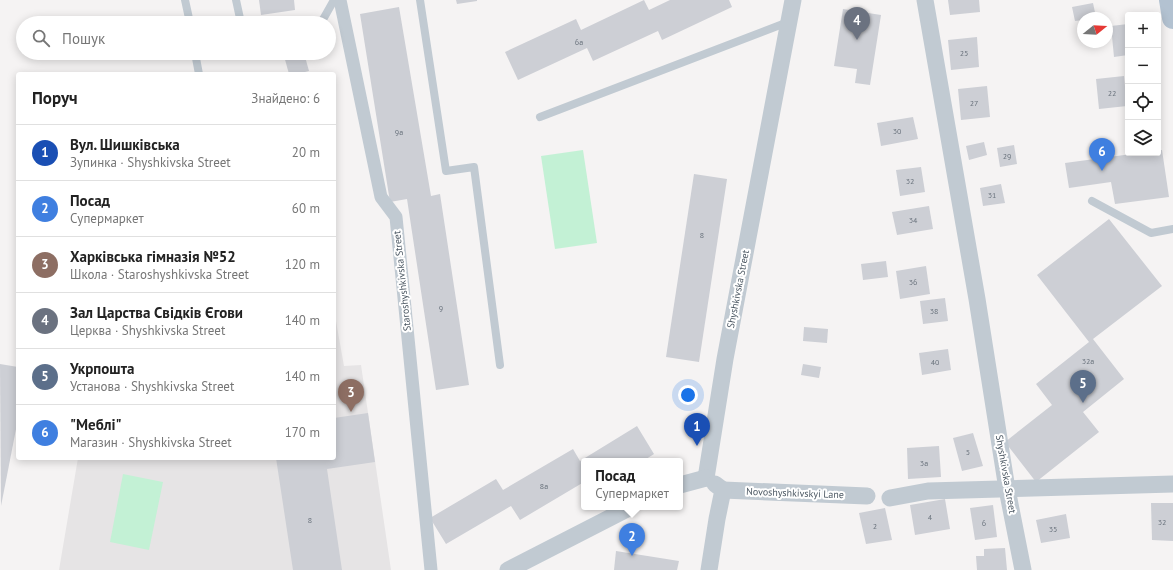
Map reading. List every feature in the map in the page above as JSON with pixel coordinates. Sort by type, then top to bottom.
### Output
[{"type":"main road","points":[[1170,0],[1173,18]]},
{"type":"street","name":"Staroshyshkivska Street","points":[[340,0],[381,197],[396,217],[431,570]]},
{"type":"street","name":"Shyshkivska Street","points":[[706,478],[725,359],[793,0]]},
{"type":"street","name":"Shyshkivska Street","points":[[925,0],[977,299],[1007,489],[1023,570]]},
{"type":"street","points":[[683,484],[706,478],[723,490],[709,570]]},
{"type":"street","points":[[890,498],[928,491],[1173,484]]},
{"type":"street","name":"Novoshyshkivskyi Lane","points":[[723,490],[867,496]]},
{"type":"street","points":[[508,570],[625,510]]},
{"type":"lane","points":[[185,0],[188,16]]},
{"type":"lane","points":[[236,0],[239,16]]},
{"type":"lane","points":[[325,16],[334,0]]},
{"type":"lane","points":[[420,0],[446,171],[474,167],[500,365]]},
{"type":"lane","points":[[540,116],[788,22]]},
{"type":"lane","points":[[196,60],[199,72]]},
{"type":"lane","points":[[1092,201],[1151,233],[1173,229]]},
{"type":"shaded area","points":[[336,321],[344,366],[361,365],[391,570],[59,570],[78,460],[336,460]]},
{"type":"green space","points":[[583,150],[597,243],[555,249],[541,156]]},
{"type":"green space","points":[[123,474],[163,482],[149,550],[110,542]]},
{"type":"building","points":[[259,0],[294,0],[295,10],[261,15]]},
{"type":"building","points":[[456,0],[477,0],[477,1],[457,4]]},
{"type":"building","points":[[644,0],[649,10],[670,0],[729,0],[732,7],[662,40],[658,31],[593,61],[587,48],[518,80],[505,52],[576,19],[581,30]]},
{"type":"building","points":[[948,0],[979,0],[980,12],[950,15]]},
{"type":"building","points":[[1093,3],[1095,12],[1077,12],[1077,21],[1075,21],[1072,7]]},
{"type":"building","points":[[399,7],[431,196],[440,194],[469,385],[436,390],[407,199],[390,202],[360,14]]},
{"type":"building","points":[[843,9],[881,15],[870,85],[855,83],[857,69],[834,66]]},
{"type":"building","points":[[1125,24],[1125,55],[1114,57],[1113,26]]},
{"type":"building","points":[[977,37],[979,67],[951,70],[948,40]]},
{"type":"building","points":[[285,60],[306,60],[309,71],[288,72]]},
{"type":"building","points":[[1124,76],[1125,106],[1099,109],[1096,79]]},
{"type":"building","points":[[987,86],[990,117],[961,120],[958,89]]},
{"type":"building","points":[[913,117],[918,139],[881,146],[877,123]]},
{"type":"building","points":[[984,142],[987,155],[969,160],[966,146]]},
{"type":"building","points":[[1014,145],[1017,164],[1000,167],[997,148]]},
{"type":"building","points":[[1162,150],[1169,197],[1115,204],[1111,182],[1069,188],[1065,163],[1125,155],[1161,156]]},
{"type":"building","points":[[921,167],[925,192],[900,196],[896,170]]},
{"type":"building","points":[[694,174],[727,179],[699,362],[666,357]]},
{"type":"building","points":[[1001,184],[1005,203],[983,206],[980,188]]},
{"type":"building","points":[[929,206],[933,229],[897,235],[892,212]]},
{"type":"building","points":[[1109,219],[1162,286],[1093,339],[1124,379],[1083,412],[1099,432],[1036,482],[1005,442],[1052,405],[1036,384],[1089,342],[1037,275]]},
{"type":"building","points":[[886,261],[888,277],[863,280],[861,264]]},
{"type":"building","points":[[926,266],[930,294],[900,299],[896,271]]},
{"type":"building","points":[[945,298],[948,321],[923,324],[920,301]]},
{"type":"building","points":[[804,327],[828,329],[827,343],[803,341]]},
{"type":"building","points":[[948,349],[951,370],[922,375],[919,353]]},
{"type":"building","points":[[0,364],[16,367],[16,429],[1,506]]},
{"type":"building","points":[[803,364],[821,367],[819,378],[801,375]]},
{"type":"building","points":[[368,413],[375,462],[327,469],[342,570],[293,570],[276,460],[336,460],[336,418]]},
{"type":"building","points":[[637,426],[654,454],[648,458],[585,458]]},
{"type":"building","points":[[973,433],[983,466],[962,471],[953,438]]},
{"type":"building","points":[[939,446],[941,477],[908,479],[907,448]]},
{"type":"building","points":[[573,449],[580,461],[581,484],[520,520],[511,506],[446,544],[430,518],[496,479],[503,490]]},
{"type":"building","points":[[945,499],[950,529],[915,535],[910,505]]},
{"type":"building","points":[[1151,503],[1173,503],[1173,541],[1152,540]]},
{"type":"building","points":[[993,505],[997,537],[975,540],[970,508]]},
{"type":"building","points":[[885,508],[892,540],[866,544],[859,513]]},
{"type":"building","points":[[1066,514],[1070,538],[1041,543],[1036,520]]},
{"type":"building","points":[[1005,548],[1007,570],[977,570],[976,556],[984,556],[984,549]]},
{"type":"building","points":[[616,551],[679,561],[677,570],[614,570]]},
{"type":"place","name":"Зал Царства Свідків Єгови","points":[[857,40]]},
{"type":"place","name":"\"Меблі\"","points":[[1102,171]]},
{"type":"place","name":"Укрпошта","points":[[1083,403]]},
{"type":"place","name":"Харківська гімназія №52","points":[[351,412]]},
{"type":"place","name":"Вул. Шишківська","points":[[697,446]]},
{"type":"place","name":"Посад","points":[[632,556]]}]
